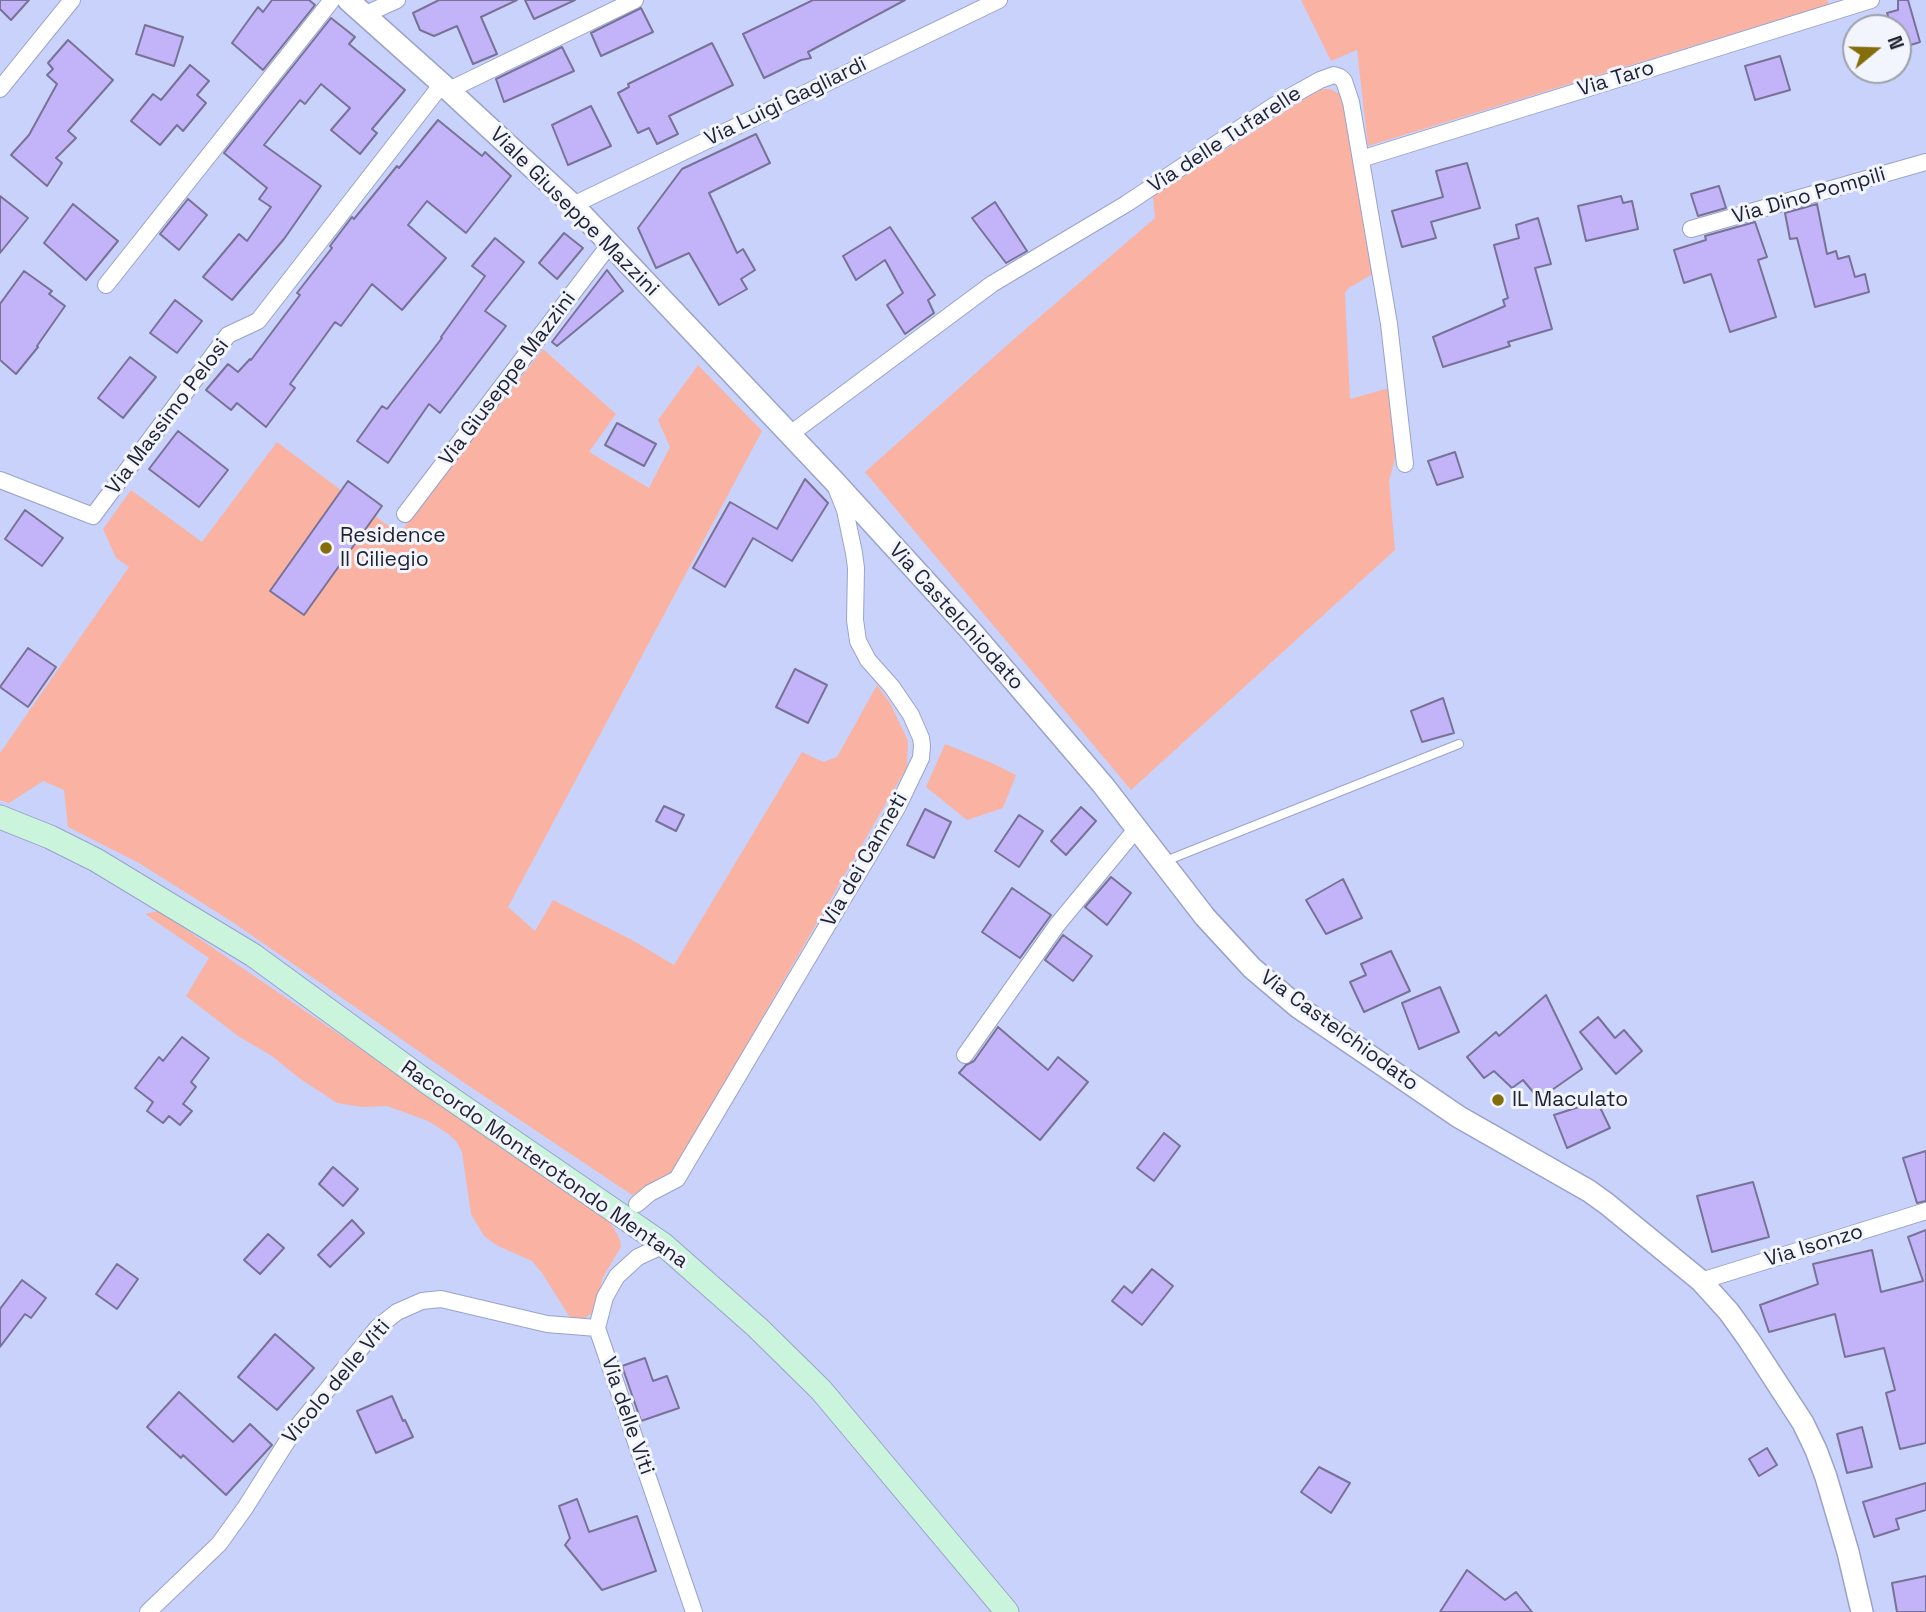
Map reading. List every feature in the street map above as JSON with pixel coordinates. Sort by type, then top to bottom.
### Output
[{"type":"main road","name":"Raccordo Monterotondo Mentana","points":[[0,817],[50,837],[96,860],[253,955],[427,1082],[664,1245],[758,1328],[821,1390],[1007,1612]]},
{"type":"street","points":[[0,89],[72,0]]},
{"type":"street","points":[[106,285],[332,0]]},
{"type":"street","name":"Viale Giuseppe Mazzini","points":[[348,0],[573,205],[789,435]]},
{"type":"street","points":[[364,15],[397,0]]},
{"type":"street","points":[[445,87],[635,0]]},
{"type":"street","name":"Via Luigi Gagliardi","points":[[573,205],[999,0]]},
{"type":"street","name":"Via Taro","points":[[1361,159],[1871,0]]},
{"type":"street","name":"Via delle Tufarelle","points":[[789,435],[992,284],[1126,204],[1257,116],[1320,80],[1334,75],[1344,81],[1349,92],[1389,324],[1405,464]]},
{"type":"street","name":"Via Massimo Pelosi","points":[[0,480],[93,516],[228,335],[258,321],[445,87]]},
{"type":"street","name":"Via Dino Pompili","points":[[1691,229],[1926,162]]},
{"type":"street","name":"Via Giuseppe Mazzini","points":[[405,514],[610,244]]},
{"type":"street","name":"Via Castelchiodato","points":[[789,435],[972,632],[1103,785],[1205,917],[1266,981],[1298,1007],[1458,1117],[1589,1191],[1701,1282],[1729,1312],[1803,1423],[1816,1450],[1848,1552],[1862,1612]]},
{"type":"street","name":"Via dei Canneti","points":[[636,1203],[677,1179],[897,808],[921,758],[921,738],[911,715],[892,687],[863,654],[858,641],[854,553],[845,510],[834,481]]},
{"type":"street","points":[[965,1055],[1057,925],[1137,828]]},
{"type":"street","name":"Via Isonzo","points":[[1701,1282],[1926,1211]]},
{"type":"street","name":"Via delle Viti","points":[[664,1245],[638,1257],[617,1276],[605,1297],[597,1328],[694,1612]]},
{"type":"street","name":"Vicolo delle Viti","points":[[148,1612],[219,1544],[293,1432],[379,1326],[397,1312],[422,1301],[441,1299],[535,1322],[597,1328]]},
{"type":"lane","points":[[1163,862],[1459,744]]},
{"type":"shaded area","points":[[1301,0],[1827,0],[1829,4],[1368,146],[1357,50],[1331,61]]},
{"type":"shaded area","points":[[1320,89],[1330,89],[1340,94],[1346,106],[1374,273],[1345,293],[1350,399],[1389,388],[1396,455],[1389,481],[1395,550],[1131,790],[865,472],[1155,218],[1153,196]]},
{"type":"shaded area","points":[[543,349],[616,414],[589,452],[649,488],[670,447],[658,420],[698,365],[762,431],[508,907],[535,931],[553,900],[632,940],[674,965],[802,752],[823,762],[837,757],[877,685],[890,703],[908,741],[907,767],[670,1177],[632,1195],[234,923],[139,863],[68,827],[64,790],[43,781],[9,803],[0,800],[0,753],[129,567],[116,558],[103,529],[131,490],[202,542],[277,442],[399,534]]},
{"type":"shaded area","points":[[945,744],[1016,775],[1003,808],[967,820],[926,787]]},
{"type":"shaded area","points":[[159,911],[602,1214],[614,1228],[621,1247],[603,1277],[594,1311],[583,1320],[569,1316],[532,1261],[498,1246],[484,1236],[471,1214],[462,1152],[456,1141],[447,1133],[428,1121],[387,1106],[362,1107],[337,1103],[272,1056],[238,1036],[186,996],[209,958],[145,914]]},
{"type":"building","points":[[0,0],[29,0],[11,20],[0,9]]},
{"type":"building","points":[[272,0],[309,0],[315,5],[263,70],[232,43],[258,7],[263,12]]},
{"type":"building","points":[[439,0],[517,0],[481,17],[497,54],[473,64],[457,26],[434,36],[420,30],[413,13]]},
{"type":"building","points":[[525,0],[575,0],[534,19]]},
{"type":"building","points":[[813,0],[905,0],[808,52],[811,58],[764,78],[743,34]]},
{"type":"building","points":[[1898,0],[1908,0],[1912,14],[1887,13],[1898,10]]},
{"type":"building","points":[[641,8],[653,32],[601,56],[591,33]]},
{"type":"building","points":[[1912,14],[1920,42],[1912,45]]},
{"type":"building","points":[[331,18],[355,37],[349,44],[405,90],[372,129],[377,133],[360,154],[331,130],[350,108],[321,84],[305,104],[300,100],[264,145],[321,186],[284,239],[232,300],[203,277],[239,234],[247,241],[271,207],[259,199],[267,188],[224,153]]},
{"type":"building","points":[[145,25],[183,37],[174,66],[136,54]]},
{"type":"building","points":[[68,40],[113,80],[68,131],[76,138],[56,158],[62,163],[47,186],[11,155],[29,135],[57,84],[47,75],[53,69],[48,63]]},
{"type":"building","points":[[712,43],[733,85],[669,116],[678,134],[657,144],[649,128],[638,133],[618,93],[629,87],[628,84]]},
{"type":"building","points":[[562,47],[574,71],[504,102],[496,79]]},
{"type":"building","points":[[1780,56],[1790,90],[1755,100],[1745,66]]},
{"type":"building","points":[[190,65],[209,81],[197,95],[206,103],[183,131],[177,125],[160,145],[131,121],[153,94],[161,100]]},
{"type":"building","points":[[591,106],[611,146],[568,165],[552,125]]},
{"type":"building","points":[[438,120],[482,156],[485,152],[511,176],[466,233],[427,201],[408,225],[446,258],[402,310],[372,284],[341,326],[335,322],[290,384],[295,388],[266,427],[237,403],[231,410],[206,390],[228,364],[238,372],[251,360],[300,295],[297,293],[352,217],[354,219]]},
{"type":"building","points":[[756,134],[770,163],[709,193],[737,253],[743,249],[755,270],[741,279],[747,289],[719,305],[689,253],[656,268],[638,228],[682,169]]},
{"type":"building","points":[[1467,163],[1480,208],[1431,222],[1436,238],[1402,247],[1392,211],[1443,197],[1436,171]]},
{"type":"building","points":[[1719,186],[1726,208],[1698,216],[1691,194]]},
{"type":"building","points":[[0,196],[28,218],[0,253]]},
{"type":"building","points":[[1621,196],[1623,203],[1632,201],[1638,229],[1586,241],[1578,206]]},
{"type":"building","points":[[188,199],[207,215],[179,250],[160,234]]},
{"type":"building","points":[[995,202],[1027,251],[1006,263],[972,218]]},
{"type":"building","points":[[73,204],[118,241],[86,280],[44,243]]},
{"type":"building","points":[[1817,204],[1827,254],[1836,251],[1838,259],[1849,256],[1855,277],[1865,274],[1869,292],[1815,307],[1797,238],[1790,239],[1785,213]]},
{"type":"building","points":[[1538,218],[1551,264],[1535,268],[1552,329],[1508,342],[1510,346],[1443,367],[1433,337],[1505,306],[1503,300],[1508,298],[1494,245],[1519,238],[1516,225]]},
{"type":"building","points":[[1755,222],[1767,257],[1758,260],[1776,317],[1730,332],[1711,274],[1684,283],[1674,250],[1706,240],[1705,236]]},
{"type":"building","points":[[890,227],[935,295],[928,300],[934,313],[905,334],[887,305],[903,293],[885,260],[856,280],[843,256]]},
{"type":"building","points":[[564,233],[583,248],[557,279],[539,263]]},
{"type":"building","points":[[495,238],[524,262],[485,311],[506,326],[440,413],[429,404],[388,463],[357,441],[382,406],[387,409],[442,338],[485,276],[472,266]]},
{"type":"building","points":[[607,270],[623,291],[557,346],[552,342]]},
{"type":"building","points":[[24,271],[52,291],[49,294],[65,306],[16,374],[0,360],[0,304]]},
{"type":"building","points":[[175,300],[202,321],[177,353],[150,333]]},
{"type":"building","points":[[130,357],[156,377],[123,418],[98,398]]},
{"type":"building","points":[[617,423],[656,444],[644,466],[605,445]]},
{"type":"building","points":[[178,431],[228,470],[199,507],[149,469]]},
{"type":"building","points":[[1455,452],[1463,477],[1437,485],[1428,461]]},
{"type":"building","points":[[805,479],[828,503],[792,561],[753,538],[725,587],[693,568],[730,502],[777,529]]},
{"type":"building","name":"Residence Il Ciliegio","points":[[348,481],[382,506],[304,615],[270,591]]},
{"type":"building","points":[[25,510],[63,538],[42,566],[5,539]]},
{"type":"building","points":[[28,648],[56,667],[28,707],[0,687]]},
{"type":"building","points":[[795,669],[827,685],[808,723],[776,707]]},
{"type":"building","points":[[1443,698],[1454,733],[1422,742],[1411,711]]},
{"type":"building","points":[[664,806],[684,815],[676,831],[656,821]]},
{"type":"building","points":[[1081,807],[1096,821],[1066,855],[1051,841]]},
{"type":"building","points":[[925,809],[951,822],[934,858],[907,845]]},
{"type":"building","points":[[1019,815],[1043,831],[1019,867],[995,851]]},
{"type":"building","points":[[1111,877],[1131,893],[1107,925],[1085,907]]},
{"type":"building","points":[[1343,879],[1362,918],[1326,934],[1306,900]]},
{"type":"building","points":[[1012,888],[1051,915],[1020,958],[982,932]]},
{"type":"building","points":[[1063,935],[1092,956],[1073,981],[1045,960]]},
{"type":"building","points":[[1391,951],[1410,991],[1364,1012],[1350,982],[1366,975],[1361,964]]},
{"type":"building","points":[[1440,987],[1459,1032],[1419,1049],[1402,1003]]},
{"type":"building","points":[[1546,995],[1582,1069],[1539,1099],[1523,1080],[1512,1088],[1494,1071],[1484,1078],[1467,1057],[1496,1032],[1499,1036]]},
{"type":"building","points":[[1598,1017],[1615,1038],[1624,1030],[1642,1051],[1616,1074],[1580,1032]]},
{"type":"building","points":[[998,1027],[1048,1070],[1058,1057],[1088,1082],[1040,1140],[959,1073],[974,1061]]},
{"type":"building","points":[[182,1037],[209,1058],[191,1082],[196,1087],[183,1104],[192,1111],[180,1125],[169,1116],[163,1123],[147,1111],[153,1102],[135,1088],[159,1057],[163,1061]]},
{"type":"building","points":[[1597,1101],[1610,1128],[1567,1148],[1554,1115]]},
{"type":"building","points":[[1164,1133],[1180,1146],[1154,1181],[1137,1168]]},
{"type":"building","points":[[1926,1151],[1926,1201],[1917,1203],[1903,1158]]},
{"type":"building","points":[[333,1167],[358,1189],[343,1206],[319,1184]]},
{"type":"building","points":[[1753,1182],[1769,1237],[1712,1252],[1697,1196]]},
{"type":"building","points":[[352,1220],[364,1233],[330,1267],[318,1255]]},
{"type":"building","points":[[1926,1230],[1926,1443],[1900,1449],[1886,1393],[1895,1390],[1884,1348],[1845,1357],[1835,1314],[1769,1332],[1760,1305],[1818,1284],[1813,1264],[1872,1250],[1881,1292],[1923,1281],[1908,1237]]},
{"type":"building","points":[[268,1234],[284,1248],[260,1274],[244,1260]]},
{"type":"building","points":[[117,1264],[138,1279],[117,1309],[96,1294]]},
{"type":"building","points":[[1152,1269],[1173,1286],[1142,1325],[1112,1301],[1124,1286],[1132,1293]]},
{"type":"building","points":[[22,1280],[46,1298],[31,1318],[25,1314],[0,1347],[0,1309]]},
{"type":"building","points":[[275,1334],[314,1368],[277,1410],[238,1377]]},
{"type":"building","points":[[645,1358],[653,1381],[667,1376],[679,1408],[641,1421],[622,1366]]},
{"type":"building","points":[[179,1392],[233,1442],[250,1424],[272,1445],[226,1495],[183,1455],[181,1458],[147,1427]]},
{"type":"building","points":[[392,1396],[413,1437],[376,1453],[357,1411]]},
{"type":"building","points":[[1862,1427],[1872,1467],[1847,1473],[1837,1434]]},
{"type":"building","points":[[1767,1448],[1777,1465],[1759,1476],[1749,1459]]},
{"type":"building","points":[[1319,1467],[1350,1483],[1331,1513],[1301,1492]]},
{"type":"building","points":[[1926,1483],[1926,1510],[1896,1519],[1899,1529],[1874,1537],[1863,1502]]},
{"type":"building","points":[[577,1499],[589,1532],[637,1516],[656,1571],[602,1590],[565,1545],[570,1538],[559,1506]]},
{"type":"building","points":[[1467,1570],[1505,1600],[1516,1592],[1532,1612],[1440,1612]]},
{"type":"building","points":[[1926,1576],[1926,1612],[1897,1612],[1892,1583]]},
{"type":"place","name":"Residence Il Ciliegio","points":[[326,548]]},
{"type":"place","name":"IL Maculato","points":[[1498,1100]]}]
